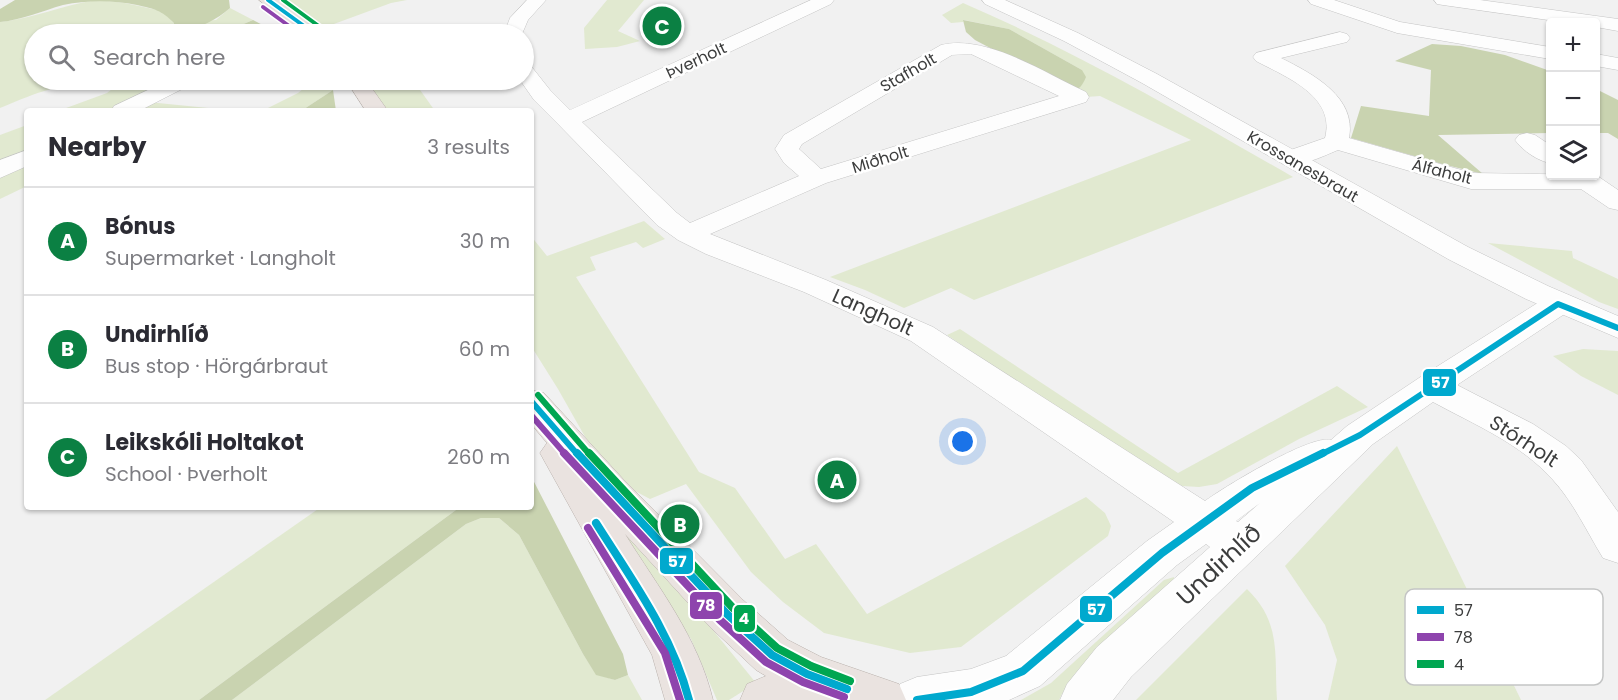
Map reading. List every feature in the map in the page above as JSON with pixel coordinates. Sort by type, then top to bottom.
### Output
[{"type":"highway","points":[[268,0],[301,24]]},
{"type":"highway","points":[[363,90],[375,108]]},
{"type":"highway","points":[[534,405],[609,490],[736,622],[772,655],[807,675],[865,694]]},
{"type":"highway","points":[[534,408],[596,522],[673,649],[686,683],[688,700]]},
{"type":"highway","points":[[764,700],[810,687],[865,694]]},
{"type":"street","points":[[517,24],[519,18],[537,0]]},
{"type":"street","name":"Þverholt","points":[[567,120],[796,4],[825,0]]},
{"type":"street","name":"Krossanesbraut","points":[[991,0],[1119,61],[1371,206],[1558,304],[1618,328]]},
{"type":"street","points":[[1443,0],[1618,25]]},
{"type":"street","points":[[1326,1],[1397,27],[1546,52]]},
{"type":"street","points":[[1291,158],[1336,142],[1340,126],[1334,106],[1325,95],[1297,75],[1263,57],[1340,38]]},
{"type":"street","name":"Stafholt","points":[[817,178],[793,158],[787,149],[792,140],[948,49],[971,48],[983,51],[1078,97]]},
{"type":"street","points":[[1600,61],[1618,64]]},
{"type":"street","name":"Langholt","points":[[534,84],[542,95],[667,219],[688,234],[716,248],[815,286],[922,334],[1222,534]]},
{"type":"street","points":[[128,108],[165,90]]},
{"type":"street","name":"Miðholt","points":[[688,234],[817,178],[1078,97]]},
{"type":"street","points":[[1527,140],[1546,153]]},
{"type":"street","name":"Álfaholt","points":[[1336,142],[1471,181],[1546,179]]},
{"type":"street","points":[[0,170],[24,158]]},
{"type":"street","name":"Álfaholt","points":[[1586,180],[1618,202]]},
{"type":"street","name":"Undirhlíð","points":[[917,700],[948,699],[996,684],[1023,671],[1162,553],[1222,534],[1431,386],[1558,304]]},
{"type":"street","name":"Stórholt","points":[[1431,386],[1515,432],[1552,456],[1568,471],[1618,546]]},
{"type":"street","name":"Undirhlíð","points":[[1084,700],[1114,662],[1203,582],[1222,534]]},
{"type":"green space","points":[[15,0],[229,0],[230,8],[206,24],[174,24],[165,15],[149,8],[109,1],[63,5],[0,22],[0,9]]},
{"type":"green space","points":[[98,0],[125,3],[162,11],[174,23],[216,20],[230,8],[253,20],[244,24],[24,24],[24,90],[47,90],[0,108],[0,22]]},
{"type":"green space","points":[[282,0],[407,0],[391,3],[334,24],[317,24]]},
{"type":"green space","points":[[607,0],[644,0],[618,31],[640,41],[617,47],[585,49],[584,28]]},
{"type":"green space","points":[[963,3],[1089,63],[1293,177],[974,300],[951,288],[904,308],[830,277],[1191,140],[1100,96],[1086,97],[1070,90],[1082,70],[1009,29],[964,20],[951,23],[942,15]]},
{"type":"green space","points":[[253,20],[261,24],[244,24]]},
{"type":"green space","points":[[963,20],[1009,29],[1082,70],[1086,77],[1080,87],[1070,90],[975,40],[966,32]]},
{"type":"green space","points":[[1432,44],[1461,46],[1505,55],[1546,70],[1546,133],[1438,135],[1483,174],[1351,138],[1361,106],[1429,116],[1431,70],[1395,61]]},
{"type":"green space","points":[[111,90],[161,90],[138,101],[208,108],[66,108]]},
{"type":"green space","points":[[302,90],[333,90],[306,108],[268,108]]},
{"type":"green space","points":[[333,90],[336,108],[306,108]]},
{"type":"green space","points":[[373,90],[420,90],[433,108],[383,108]]},
{"type":"green space","points":[[1600,91],[1618,100],[1618,139],[1608,133],[1600,133]]},
{"type":"green space","points":[[24,126],[24,187],[0,199],[0,135]]},
{"type":"green space","points":[[644,221],[665,239],[643,248],[636,242],[590,257],[596,270],[576,277],[699,472],[735,488],[785,559],[816,544],[867,614],[1086,497],[1105,513],[1111,526],[1108,536],[961,647],[910,653],[824,633],[783,602],[751,572],[686,484],[650,499],[620,483],[597,458],[534,351],[534,240],[547,256]]},
{"type":"green space","points":[[1488,243],[1572,251],[1573,258],[1618,279],[1618,309],[1599,302]]},
{"type":"green space","points":[[960,329],[1178,473],[1337,386],[1368,407],[1299,439],[1217,484],[1199,487],[1182,486],[1160,479],[947,335]]},
{"type":"green space","points":[[1583,349],[1618,351],[1618,395],[1581,376],[1553,356]]},
{"type":"green space","points":[[1397,446],[1467,589],[1405,589],[1405,685],[1514,685],[1521,700],[1328,700],[1337,660],[1325,625],[1285,566]]},
{"type":"green space","points":[[534,482],[623,654],[628,675],[615,680],[596,675],[519,535],[499,518],[481,518],[466,524],[232,700],[199,700],[456,510],[534,510]]},
{"type":"green space","points":[[317,510],[456,510],[199,700],[45,700]]},
{"type":"green space","points":[[604,511],[712,629],[756,683],[729,700],[717,700],[691,639]]},
{"type":"green space","points":[[481,518],[499,518],[519,535],[596,674],[615,680],[628,675],[642,700],[232,700],[466,524]]},
{"type":"green space","points":[[1174,577],[1173,588],[1062,694],[1059,700],[1021,700],[1051,683],[1164,580]]},
{"type":"green space","points":[[1247,589],[1266,614],[1271,627],[1274,640],[1277,700],[1136,700]]},
{"type":"transit line","name":"57","points":[[268,0],[301,24]]},
{"type":"transit line","name":"4","points":[[283,0],[316,24]]},
{"type":"transit line","name":"78","points":[[263,7],[286,24]]},
{"type":"transit line","name":"57","points":[[917,700],[971,692],[1023,671],[1162,553],[1252,488],[1360,435],[1558,304],[1618,328]]},
{"type":"transit line","name":"4","points":[[538,395],[616,484],[733,608],[777,648],[811,666],[850,681]]},
{"type":"transit line","name":"57","points":[[534,404],[609,490],[727,614],[772,655],[807,674],[847,689]]},
{"type":"transit line","name":"78","points":[[534,418],[602,496],[720,620],[766,662],[803,682],[844,697]]},
{"type":"transit line","name":"57","points":[[596,523],[663,632],[675,655],[689,700]]},
{"type":"transit line","name":"78","points":[[588,528],[665,653],[680,700]]},
{"type":"place","name":"Leikskóli Holtakot","points":[[662,26]]},
{"type":"place","name":"Bónus","points":[[837,480]]},
{"type":"place","name":"Undirhlíð","points":[[680,524]]}]
